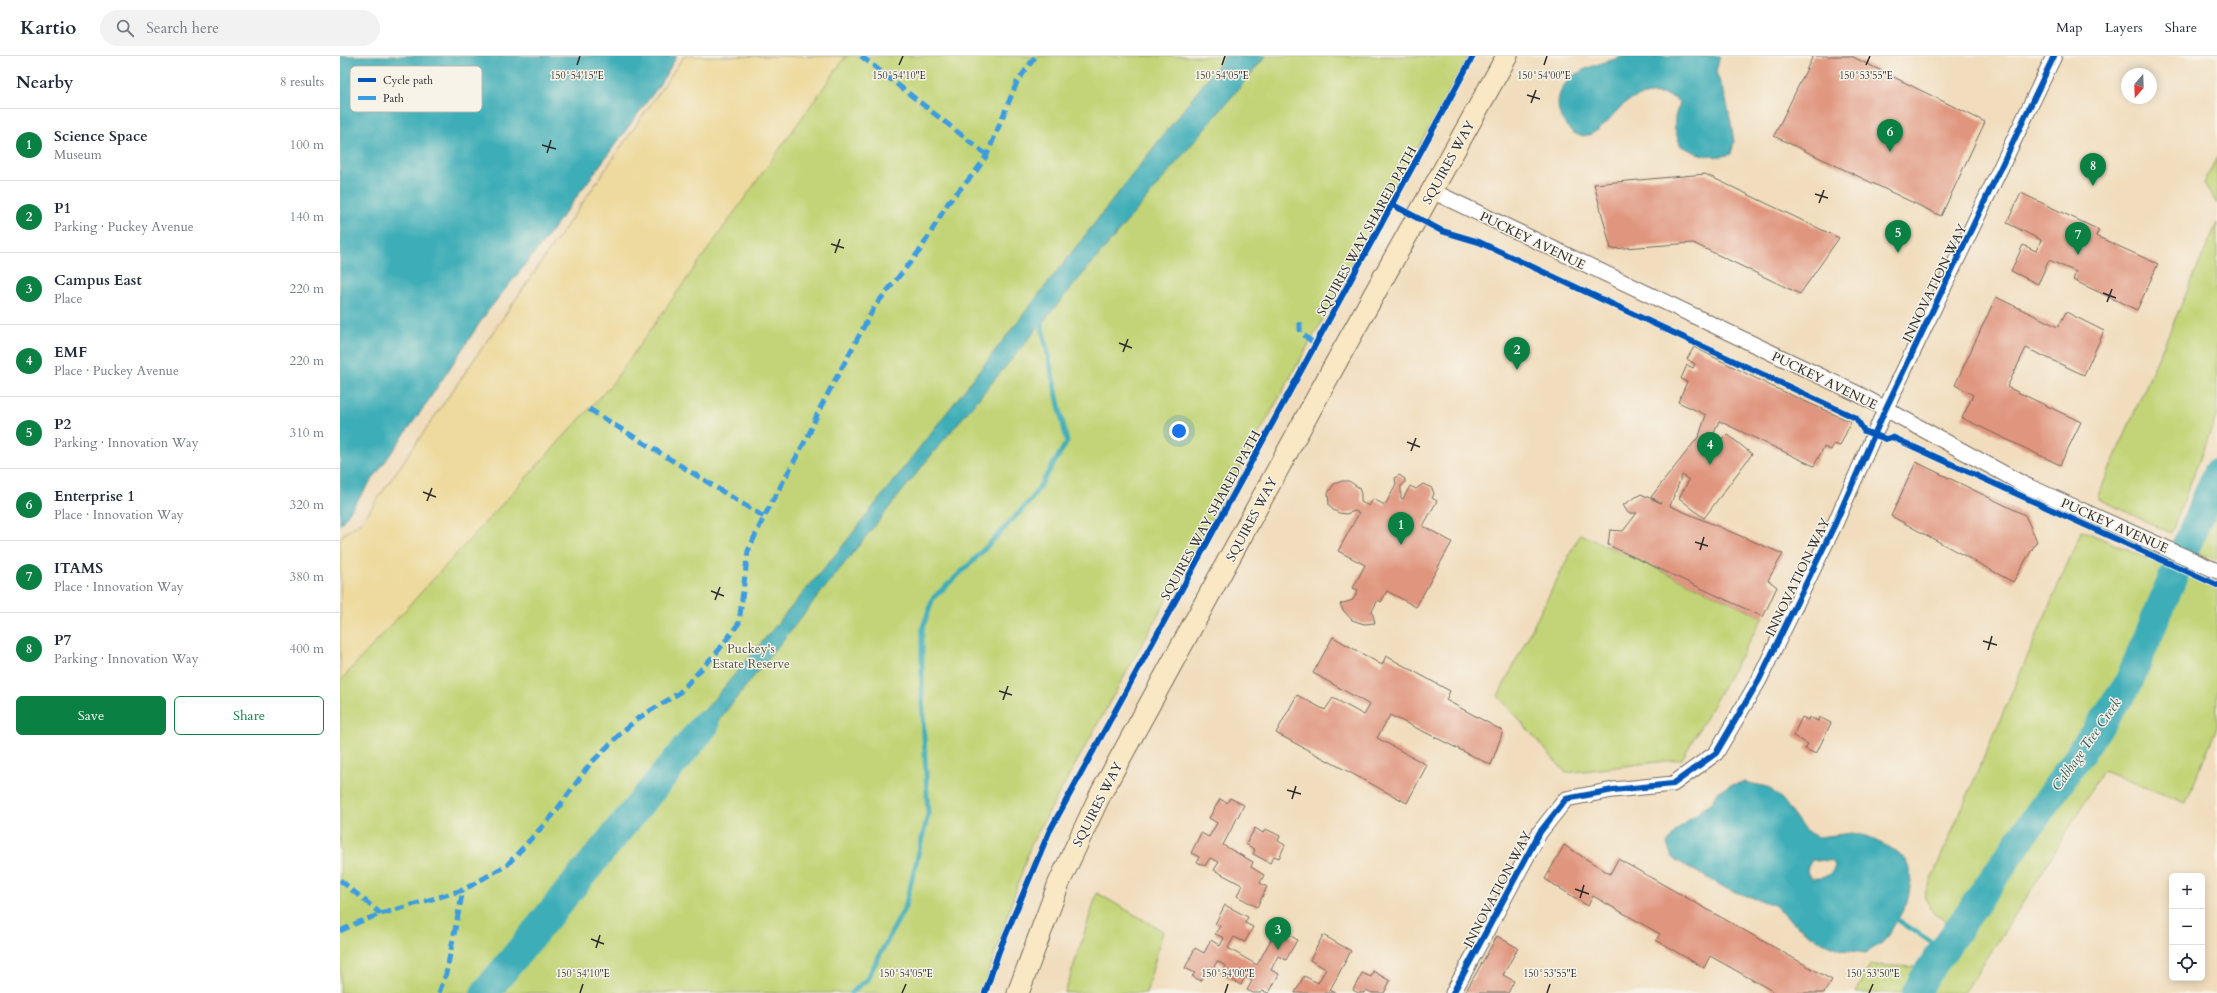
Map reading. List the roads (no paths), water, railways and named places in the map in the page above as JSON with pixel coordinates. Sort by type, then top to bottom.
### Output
[{"type":"main road","name":"SQUIRES WAY","points":[[1018,993],[1059,883],[1100,795],[1338,359],[1508,56]]},
{"type":"street","name":"INNOVATION WAY","points":[[1453,993],[1540,832],[1566,799],[1613,790],[1673,784],[1716,753],[1759,680],[1834,526],[1885,410],[2054,56]]},
{"type":"street","name":"PUCKEY AVENUE","points":[[1432,191],[1860,395],[1885,410],[1949,443],[1996,471],[2217,571]]},
{"type":"water","points":[[340,56],[677,56],[660,84],[541,245],[487,312],[426,404],[340,525]]},
{"type":"water","points":[[1225,56],[1266,56],[933,453],[686,761],[671,750],[841,548]]},
{"type":"water","points":[[1625,56],[1720,56],[1716,72],[1726,99],[1732,128],[1734,142],[1731,154],[1717,157],[1706,156],[1681,146],[1674,124],[1680,103],[1667,95],[1651,94],[1635,98],[1622,106],[1605,124],[1591,134],[1583,136],[1576,134],[1568,128],[1563,121],[1558,106],[1560,92],[1564,85],[1569,79],[1582,71]]},
{"type":"water","points":[[1744,782],[1768,787],[1783,800],[1805,831],[1818,837],[1852,833],[1866,836],[1891,848],[1906,860],[1910,868],[1911,883],[1907,903],[1885,941],[1866,953],[1842,950],[1817,940],[1792,922],[1774,905],[1729,890],[1672,858],[1667,844],[1678,828],[1712,802],[1719,791],[1731,785]],"holes":[[[1812,860],[1833,861],[1835,867],[1825,877],[1811,878],[1807,872]]]},
{"type":"waterway","points":[[851,993],[867,979],[905,907],[928,815],[922,695],[922,630],[933,598],[972,562],[1031,500],[1067,442],[1040,318]]},
{"type":"waterway","name":"Cabbage Tree Creek","points":[[1916,993],[1926,975],[2127,686],[2217,473]]},
{"type":"waterway","points":[[485,993],[705,725]]},
{"type":"waterway","points":[[1898,920],[1943,950]]},
{"type":"place","name":"Enterprise 1","points":[[1890,152]]},
{"type":"place","name":"P7","points":[[2093,186]]},
{"type":"place","name":"P2","points":[[1898,253]]},
{"type":"place","name":"ITAMS","points":[[2078,255]]},
{"type":"place","name":"P1","points":[[1517,370]]},
{"type":"place","name":"EMF","points":[[1710,465]]},
{"type":"place","name":"Science Space","points":[[1401,545]]},
{"type":"place","name":"Campus East","points":[[1278,950]]},
{"type":"park label","name":"Puckey's Estate Reserve","points":[[751,656]]}]
